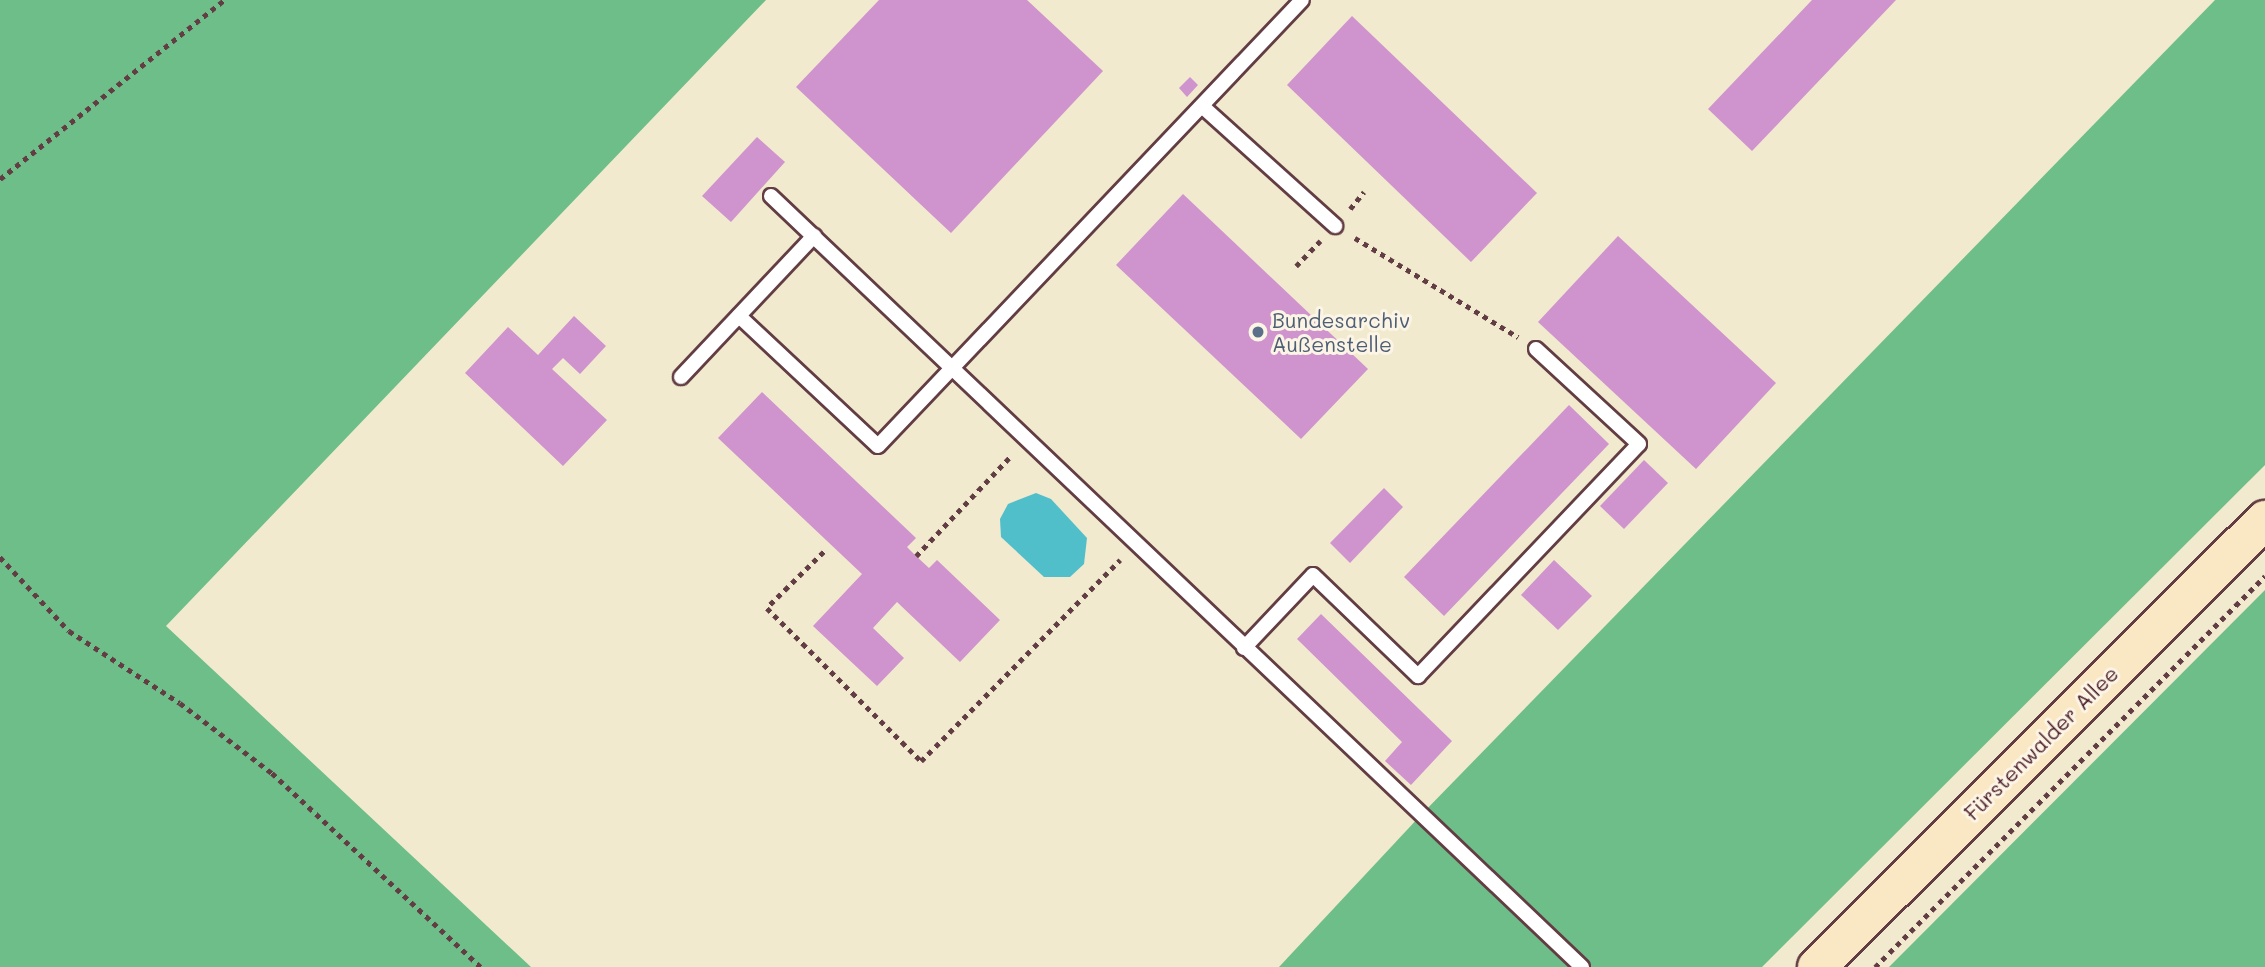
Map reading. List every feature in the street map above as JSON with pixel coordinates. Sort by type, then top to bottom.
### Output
[{"type":"main road","name":"Fürstenwalder Allee","points":[[1817,967],[2265,520]]},
{"type":"lane","points":[[739,316],[878,446],[1302,0]]},
{"type":"lane","points":[[1203,107],[1335,226]]},
{"type":"lane","points":[[771,196],[1582,967]]},
{"type":"lane","points":[[681,377],[814,236]]},
{"type":"lane","points":[[1244,648],[1313,575],[1418,676],[1639,444],[1536,349]]},
{"type":"path","points":[[0,179],[224,0]]},
{"type":"path","points":[[1335,226],[1536,349]]},
{"type":"path","points":[[916,556],[1026,440]]},
{"type":"path","points":[[824,552],[767,608],[921,761],[1136,545]]},
{"type":"path","points":[[0,557],[68,631],[180,703],[272,773],[481,967]]},
{"type":"path","points":[[1875,967],[2265,576]]},
{"type":"green space","points":[[0,0],[766,0],[166,626],[531,967],[0,967]]},
{"type":"green space","points":[[2215,0],[2265,0],[2265,465],[1762,967],[1279,967],[1420,816]]},
{"type":"green space","points":[[2265,590],[2265,967],[1889,967]]},
{"type":"water","points":[[1036,493],[1051,499],[1087,538],[1084,564],[1070,577],[1044,577],[1001,537],[1000,519],[1008,504]]},
{"type":"building","points":[[879,0],[1027,0],[1103,71],[951,233],[796,87]]},
{"type":"building","points":[[1812,0],[1896,0],[1752,151],[1708,109]]},
{"type":"building","points":[[1352,16],[1537,193],[1471,262],[1287,85]]},
{"type":"building","points":[[1190,77],[1198,85],[1187,97],[1179,88]]},
{"type":"building","points":[[757,137],[785,162],[731,222],[702,196]]},
{"type":"building","name":"Bundesarchiv Außenstelle","points":[[1183,194],[1368,369],[1301,439],[1116,265]]},
{"type":"building","points":[[1618,236],[1776,383],[1696,469],[1538,322]]},
{"type":"building","points":[[574,316],[606,346],[580,374],[563,358],[552,369],[607,420],[563,466],[465,373],[508,327],[538,355]]},
{"type":"building","points":[[762,392],[916,538],[907,547],[916,556],[929,568],[937,560],[1000,620],[960,662],[897,602],[873,628],[904,658],[877,686],[813,626],[862,574],[718,438]]},
{"type":"building","points":[[1569,405],[1609,444],[1444,616],[1404,577]]},
{"type":"building","points":[[1644,460],[1668,483],[1624,529],[1600,506]]},
{"type":"building","points":[[1384,488],[1403,507],[1350,563],[1330,543]]},
{"type":"building","points":[[1554,560],[1592,596],[1558,630],[1521,595]]},
{"type":"building","points":[[1321,614],[1452,741],[1411,785],[1385,761],[1402,742],[1297,639]]},
{"type":"place","name":"Bundesarchiv Außenstelle","points":[[1258,332]]}]
